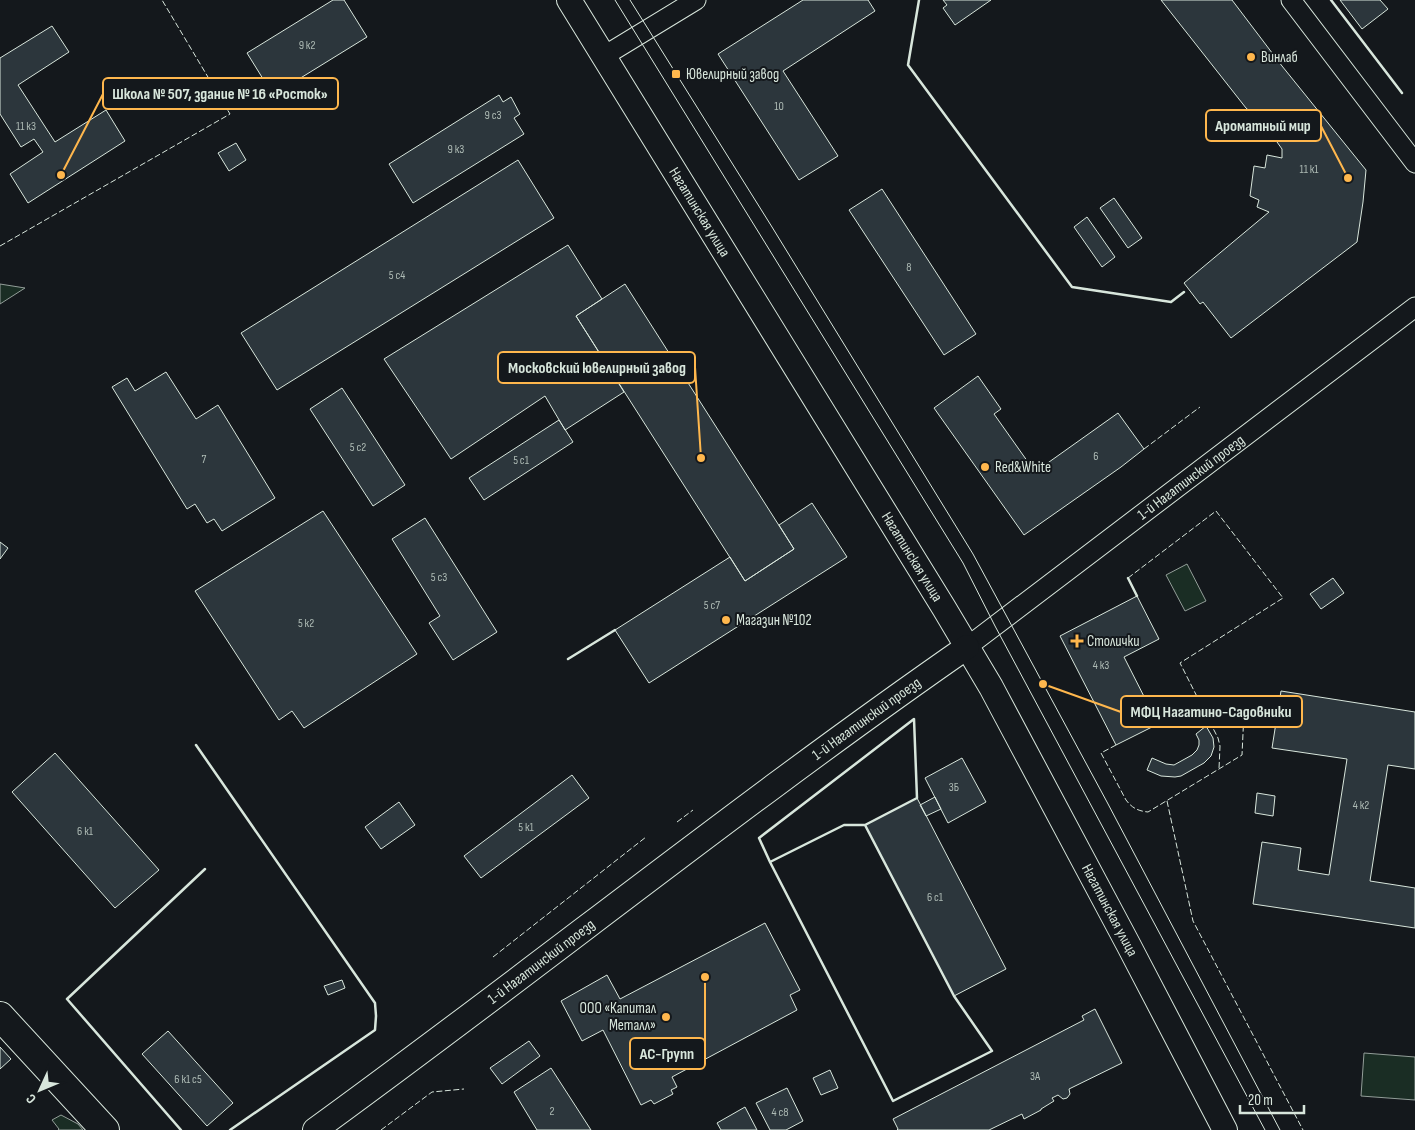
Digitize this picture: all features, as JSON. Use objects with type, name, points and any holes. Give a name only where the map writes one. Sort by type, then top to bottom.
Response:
[{"type":"main road","points":[[0,1016],[105,1130]]},
{"type":"street","name":"Нагатинская улица","points":[[569,0],[991,687],[1225,1130]]},
{"type":"street","points":[[604,56],[696,0]]},
{"type":"street","points":[[1291,0],[1415,163]]},
{"type":"street","name":"1-й Нагатинский проезд","points":[[316,1130],[412,1060],[708,836],[1019,609],[1415,307]]},
{"type":"green space","points":[[0,284],[25,288],[0,304]]},
{"type":"green space","points":[[1187,564],[1206,601],[1185,611],[1166,575]]},
{"type":"green space","points":[[1364,1053],[1415,1057],[1415,1100],[1361,1096]]},
{"type":"green space","points":[[61,1115],[78,1124],[83,1130],[58,1130],[52,1120]]},
{"type":"building","points":[[333,0],[344,0],[367,37],[273,95],[247,53]]},
{"type":"building","points":[[803,0],[868,0],[875,11],[783,71],[838,156],[799,180],[718,54]]},
{"type":"building","points":[[943,0],[991,0],[955,25],[943,8],[947,5]]},
{"type":"building","points":[[1161,0],[1232,0],[1282,66],[1366,170],[1357,242],[1231,338],[1203,302],[1200,304],[1184,283],[1269,212],[1257,207],[1259,200],[1250,196],[1254,166],[1265,168],[1267,155],[1282,158],[1282,149],[1257,114],[1253,114],[1246,108]]},
{"type":"building","points":[[1340,0],[1380,0],[1388,9],[1362,29]]},
{"type":"building","points":[[52,26],[69,52],[18,85],[55,142],[106,110],[125,141],[28,203],[10,174],[43,152],[34,139],[21,147],[0,114],[0,58]]},
{"type":"building","points":[[499,95],[503,102],[511,97],[520,114],[514,118],[524,134],[413,203],[389,164]]},
{"type":"building","points":[[236,143],[246,160],[229,171],[218,153]]},
{"type":"building","points":[[518,160],[554,218],[277,390],[241,333]]},
{"type":"building","points":[[882,189],[976,334],[944,355],[849,210]]},
{"type":"building","points":[[1114,198],[1142,238],[1128,248],[1100,208]]},
{"type":"building","points":[[1087,217],[1115,257],[1102,267],[1074,227]]},
{"type":"building","points":[[568,245],[602,299],[576,316],[624,392],[565,430],[545,396],[451,459],[384,359]]},
{"type":"building","points":[[625,284],[794,549],[745,581],[576,316]]},
{"type":"building","points":[[166,372],[196,419],[218,405],[275,498],[222,531],[214,519],[207,523],[195,504],[187,509],[112,387],[127,378],[135,391]]},
{"type":"building","points":[[978,376],[1001,409],[994,414],[1035,472],[1118,413],[1144,449],[1024,535],[934,408]]},
{"type":"building","points":[[342,388],[405,485],[373,506],[310,409]]},
{"type":"building","points":[[559,420],[573,442],[484,500],[469,478]]},
{"type":"building","points":[[812,503],[847,557],[649,683],[615,630],[730,557],[745,581],[794,549],[779,525]]},
{"type":"building","points":[[323,511],[417,654],[304,728],[292,711],[279,720],[195,591]]},
{"type":"building","points":[[425,518],[497,632],[453,660],[429,623],[440,616],[392,539]]},
{"type":"building","points":[[0,542],[8,548],[0,559]]},
{"type":"building","points":[[1333,578],[1344,593],[1321,609],[1310,594]]},
{"type":"building","points":[[1137,596],[1159,639],[1124,657],[1158,724],[1116,745],[1060,636]]},
{"type":"building","points":[[1281,691],[1415,712],[1415,769],[1388,765],[1370,881],[1415,888],[1415,928],[1253,904],[1262,842],[1301,848],[1298,870],[1329,875],[1347,759],[1272,748]]},
{"type":"building","points":[[1206,726],[1213,738],[1214,747],[1211,756],[1204,763],[1181,776],[1175,777],[1161,776],[1147,770],[1152,758],[1174,765],[1192,755],[1199,745],[1196,734]]},
{"type":"building","points":[[55,753],[159,870],[115,908],[12,792]]},
{"type":"building","points":[[962,758],[986,802],[948,823],[925,778]]},
{"type":"building","points":[[572,775],[589,798],[481,878],[464,856]]},
{"type":"building","points":[[1257,793],[1275,796],[1273,816],[1255,813]]},
{"type":"building","points":[[935,797],[941,809],[926,816],[920,805]]},
{"type":"building","points":[[917,798],[1006,969],[954,996],[865,825]]},
{"type":"building","points":[[399,802],[415,825],[381,849],[365,827]]},
{"type":"building","points":[[765,923],[800,990],[790,995],[797,1010],[672,1077],[677,1087],[671,1090],[673,1094],[654,1104],[651,1100],[641,1105],[603,1030],[582,1041],[561,1001],[607,975],[620,999]]},
{"type":"building","points":[[342,980],[345,988],[328,995],[324,986]]},
{"type":"building","points":[[1095,1009],[1122,1063],[1069,1089],[1070,1094],[1067,1098],[1063,1099],[1058,1095],[1052,1098],[1054,1101],[1024,1119],[1022,1114],[989,1130],[897,1130],[893,1119],[1084,1020],[1082,1016]]},
{"type":"building","points":[[168,1031],[233,1103],[207,1126],[142,1054]]},
{"type":"building","points":[[529,1041],[540,1056],[502,1084],[490,1068]]},
{"type":"building","points":[[0,1047],[11,1059],[0,1069]]},
{"type":"building","points":[[551,1068],[591,1130],[537,1130],[514,1092]]},
{"type":"building","points":[[830,1070],[838,1088],[821,1095],[813,1078]]},
{"type":"building","points":[[787,1088],[803,1121],[786,1130],[770,1130],[756,1103]]},
{"type":"building","points":[[745,1107],[757,1130],[721,1130],[717,1123]]},
{"type":"tram line","points":[[615,0],[963,563],[1265,1130]]},
{"type":"tram line","points":[[630,0],[973,554],[1107,802],[1280,1130]]},
{"type":"fence","points":[[0,246],[230,114],[162,0]]},
{"type":"fence","points":[[1144,449],[1200,407]]},
{"type":"fence","points":[[1128,578],[1216,511],[1283,598],[1180,663],[1218,738],[1220,746],[1219,769]]},
{"type":"fence","points":[[1116,745],[1101,753],[1126,800],[1136,809],[1148,812],[1242,755],[1244,712]]},
{"type":"fence","points":[[1167,801],[1193,921],[1303,1130]]},
{"type":"fence","points":[[677,822],[693,810]]},
{"type":"fence","points":[[493,957],[646,837]]},
{"type":"fence","points":[[381,1130],[432,1092],[464,1089]]},
{"type":"wall","points":[[919,0],[908,65],[1072,287],[1171,302],[1184,292]]},
{"type":"wall","points":[[1331,0],[1402,93]]},
{"type":"wall","points":[[1128,578],[1137,596]]},
{"type":"wall","points":[[568,659],[615,630]]},
{"type":"wall","points":[[914,719],[917,798],[865,825],[954,996],[992,1051],[893,1101],[759,838],[914,719]]},
{"type":"wall","points":[[196,745],[375,1003],[375,1030],[230,1130]]},
{"type":"wall","points":[[770,862],[844,825],[865,825]]},
{"type":"wall","points":[[181,1130],[67,999],[205,869]]},
{"type":"place","name":"Винлаб","points":[[1251,57]]},
{"type":"place","name":"Ювелирный завод","points":[[676,74]]},
{"type":"place","name":"Школа № 507, здание № 16 «Росток»","points":[[61,175]]},
{"type":"place","name":"Ароматный мир","points":[[1348,178]]},
{"type":"place","name":"Московский ювелирный завод","points":[[701,458]]},
{"type":"place","name":"Red&White","points":[[985,467]]},
{"type":"place","name":"Магазин №102","points":[[726,620]]},
{"type":"place","name":"Столички","points":[[1077,641]]},
{"type":"place","name":"МФЦ Нагатино-Садовники","points":[[1043,684]]},
{"type":"place","name":"АС-Групп","points":[[705,977]]},
{"type":"place","name":"ООО «Капитал Металл»","points":[[666,1017]]}]
